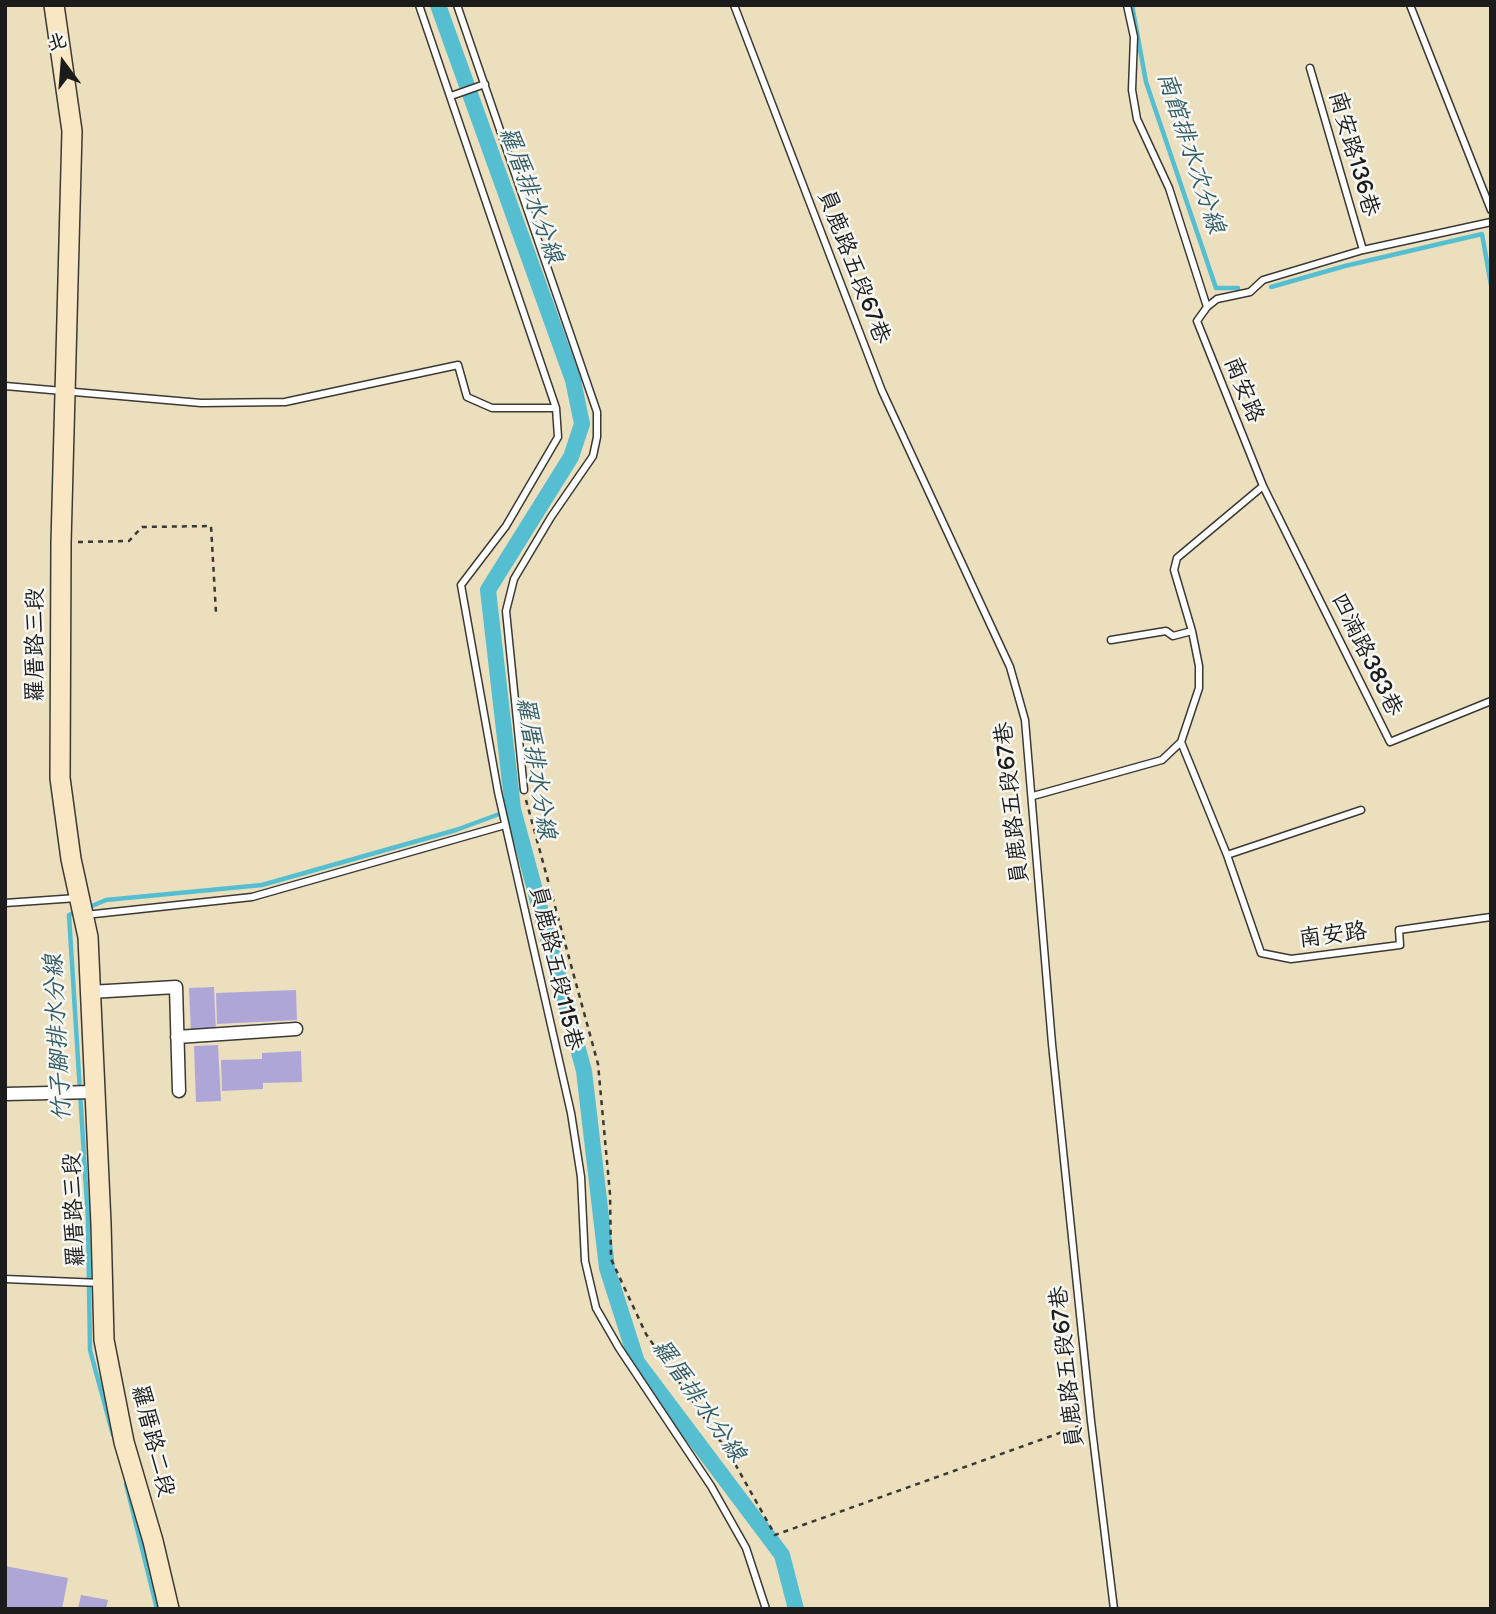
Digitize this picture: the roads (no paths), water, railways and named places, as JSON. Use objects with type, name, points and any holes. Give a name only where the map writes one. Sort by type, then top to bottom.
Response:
[{"type":"street","name":"羅厝路三段","points":[[54,5],[72,131],[61,543],[60,778],[71,859],[88,937],[102,1283]]},
{"type":"street","points":[[90,992],[176,987],[179,1091]]},
{"type":"street","points":[[177,1037],[296,1029]]},
{"type":"street","points":[[5,1094],[95,1092]]},
{"type":"street","name":"羅厝路二段","points":[[102,1283],[104,1340],[124,1442],[153,1541],[169,1609]]},
{"type":"lane","name":"員鹿路五段115巷","points":[[419,5],[556,408],[558,437],[506,526],[461,585],[505,825],[571,1113],[581,1177],[585,1261],[596,1308],[619,1348],[711,1486],[746,1548],[766,1609]]},
{"type":"lane","points":[[457,5],[597,412],[597,437],[593,456],[513,579],[506,611],[524,790]]},
{"type":"lane","name":"員鹿路五段67巷","points":[[734,5],[882,391],[1010,667],[1025,720],[1052,1044],[1091,1421],[1114,1609]]},
{"type":"lane","points":[[1127,5],[1134,37],[1132,90],[1137,119],[1168,188],[1207,307],[1217,299],[1250,292],[1264,280],[1363,250],[1491,222]]},
{"type":"lane","points":[[1410,5],[1491,210]]},
{"type":"lane","name":"南安路136巷","points":[[1310,68],[1363,250]]},
{"type":"lane","points":[[451,96],[485,84]]},
{"type":"lane","name":"南安路","points":[[1207,307],[1196,321],[1263,486]]},
{"type":"lane","points":[[5,386],[201,403],[285,402],[458,365],[467,397],[492,408],[556,408]]},
{"type":"lane","points":[[1032,796],[1163,760],[1181,742],[1199,688],[1199,666],[1174,569],[1177,558],[1263,486]]},
{"type":"lane","name":"四湳路383巷","points":[[1263,486],[1390,742],[1491,701]]},
{"type":"lane","points":[[1111,640],[1166,631],[1172,636],[1192,631]]},
{"type":"lane","name":"南安路","points":[[1181,742],[1227,855],[1261,953],[1291,959],[1400,945],[1399,930],[1491,917]]},
{"type":"lane","points":[[1227,855],[1361,810]]},
{"type":"lane","points":[[5,902],[81,908],[252,897],[505,825]]},
{"type":"lane","points":[[5,1279],[102,1283]]},
{"type":"waterway","name":"羅厝排水分線","points":[[438,5],[573,380],[582,424],[571,457],[488,590],[513,809],[584,1071],[607,1268],[637,1362],[782,1555],[796,1609]]},
{"type":"waterway","name":"南館排水次分線","points":[[1132,5],[1146,82],[1216,288],[1238,288]]},
{"type":"waterway","name":"南館排水次分線","points":[[1271,287],[1345,266],[1482,234],[1491,285]]},
{"type":"waterway","name":"竹子腳排水分線","points":[[87,908],[106,900],[262,885],[456,830],[513,809]]},
{"type":"waterway","name":"竹子腳排水分線","points":[[76,912],[69,915],[88,1220],[90,1350],[113,1435]]},
{"type":"waterway","name":"竹子腳排水分線","points":[[126,1484],[157,1609]]}]
